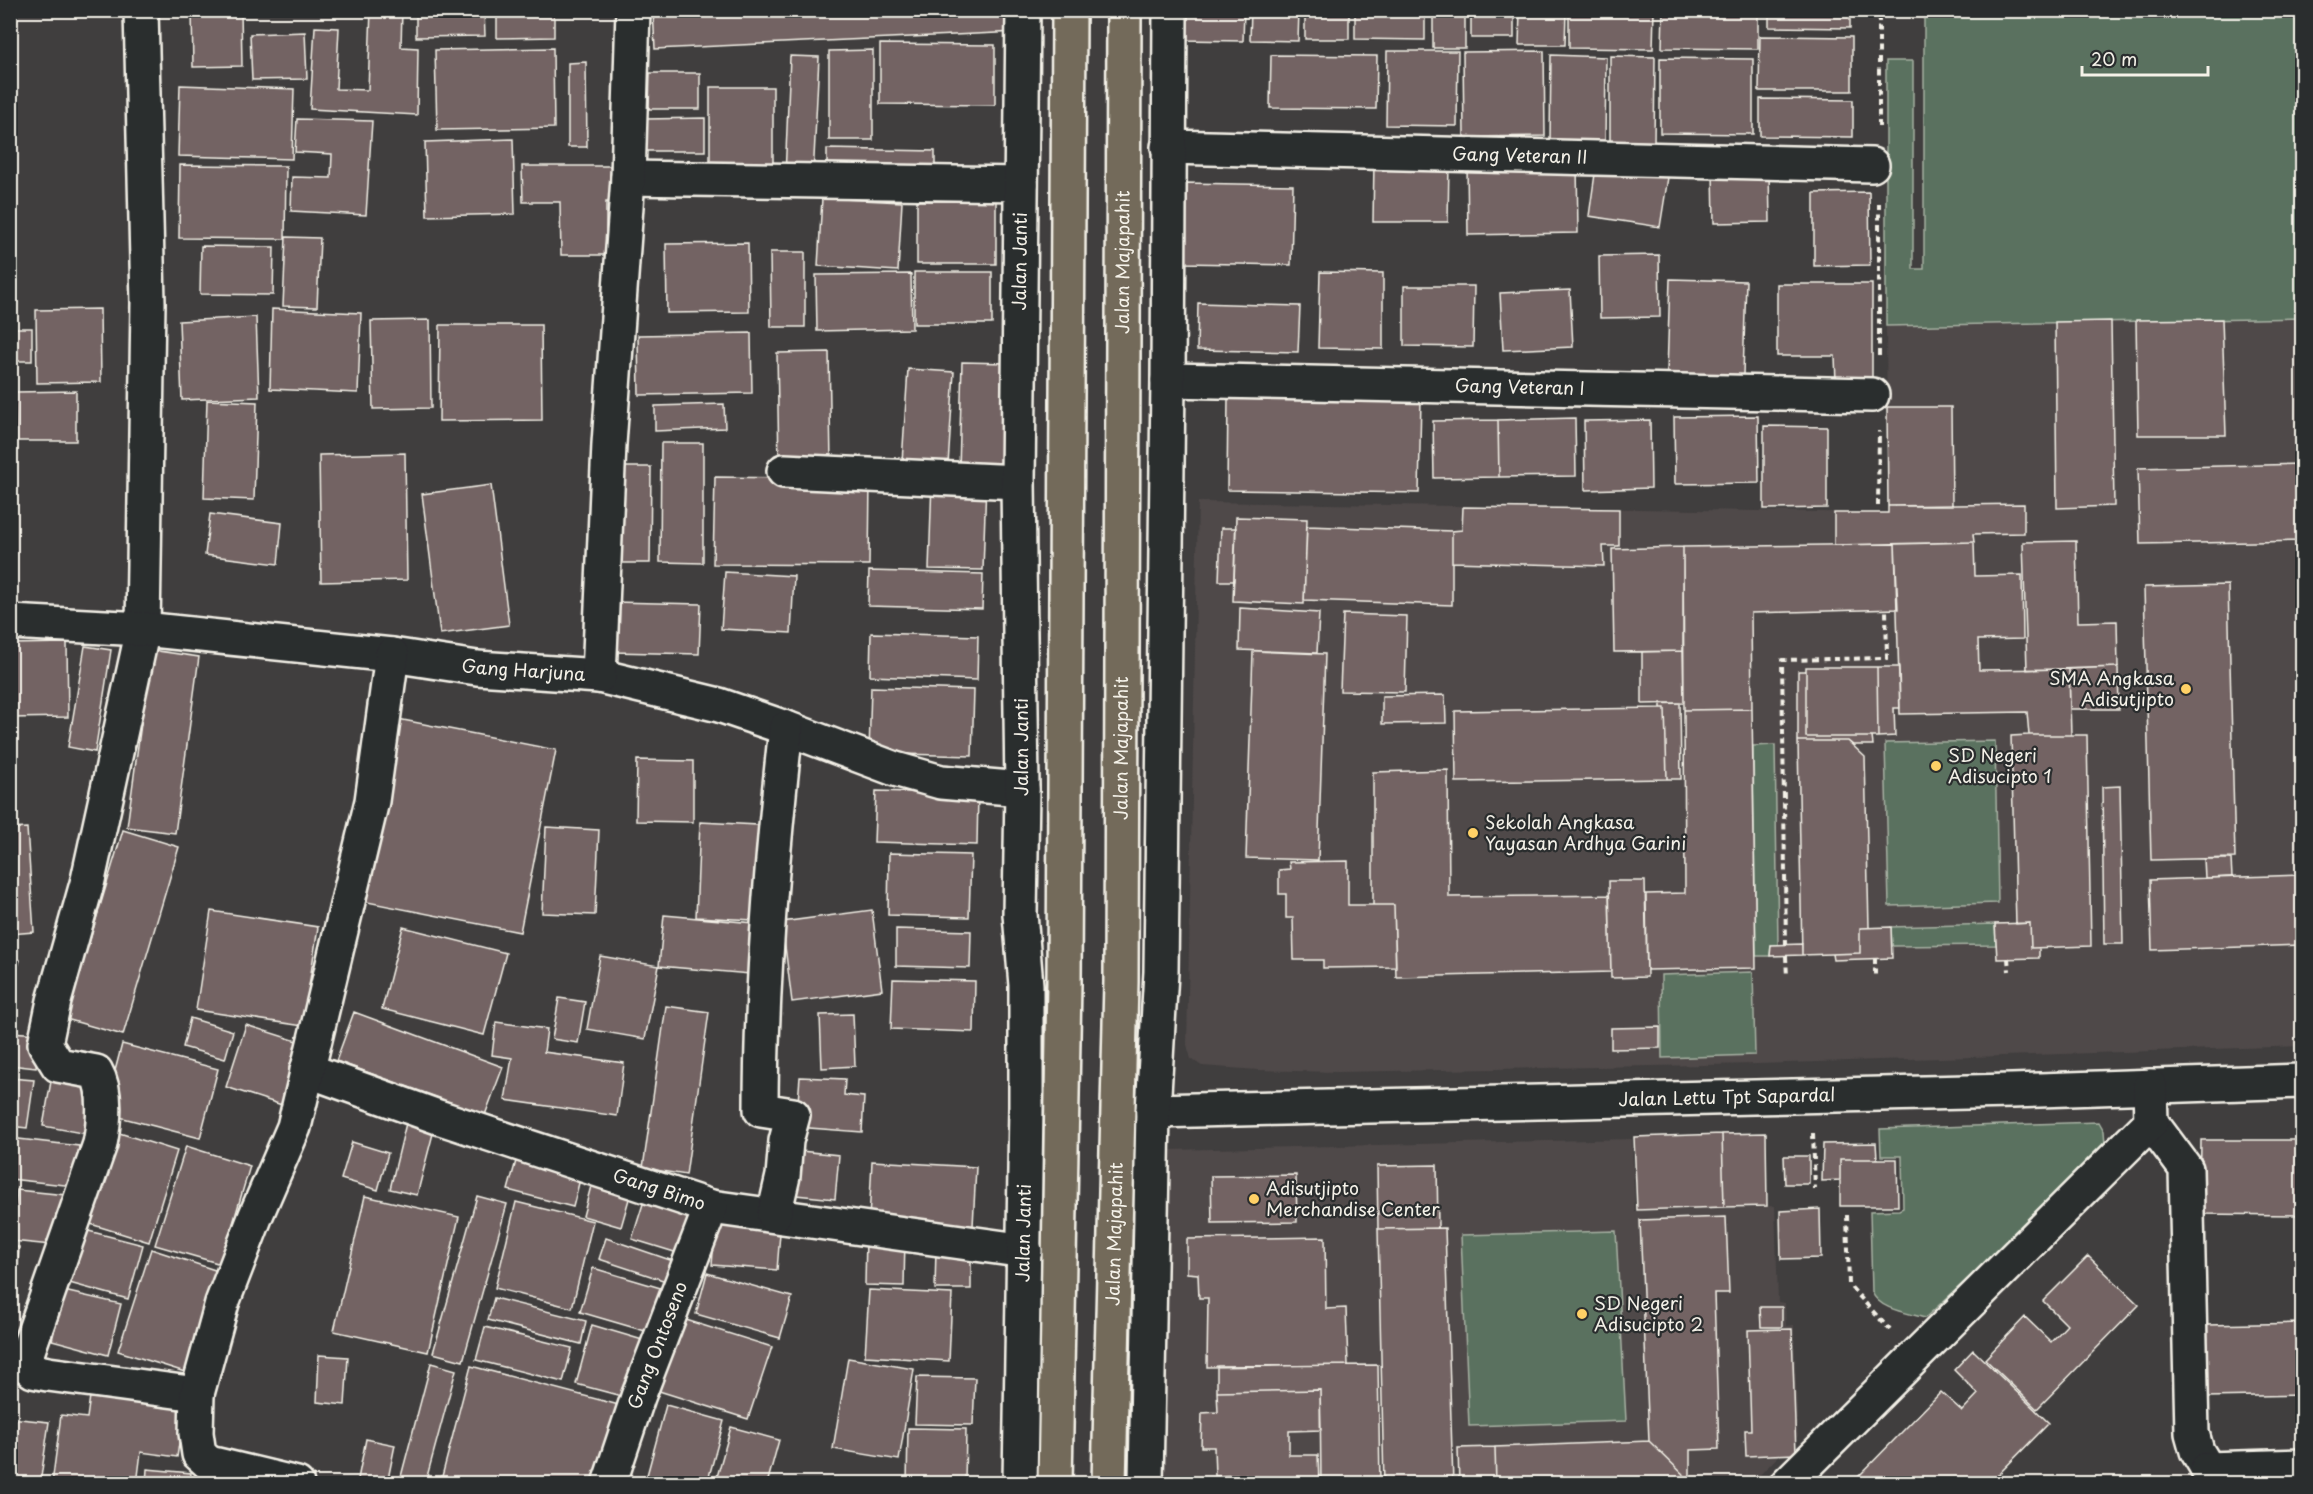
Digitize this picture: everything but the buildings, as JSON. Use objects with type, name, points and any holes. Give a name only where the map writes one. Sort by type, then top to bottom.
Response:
[{"type":"highway","points":[[1055,1484],[1064,982],[1069,10]]},
{"type":"highway","name":"Jalan Majapahit","points":[[1109,1484],[1121,982],[1124,10]]},
{"type":"street","points":[[141,10],[148,303],[143,629],[88,880],[54,1001],[45,1044],[58,1065],[96,1072],[102,1100],[100,1144],[25,1359],[26,1365],[33,1371],[197,1394]]},
{"type":"street","points":[[599,676],[609,444],[628,178],[633,10]]},
{"type":"street","name":"Jalan Janti","points":[[1020,1483],[1025,1251],[1026,996],[1020,914],[1022,789],[1018,482],[1023,10]]},
{"type":"street","points":[[1146,1482],[1153,1111],[1161,972],[1170,10]]},
{"type":"street","name":"Gang Veteran II","points":[[1168,147],[1872,165]]},
{"type":"street","points":[[628,178],[1021,184]]},
{"type":"street","name":"Gang Veteran I","points":[[1168,380],[1872,395]]},
{"type":"street","points":[[784,471],[1018,482]]},
{"type":"street","name":"Gang Harjuna","points":[[10,622],[143,629],[392,655],[477,668],[599,676],[719,705],[895,769],[940,782],[1022,789]]},
{"type":"street","points":[[297,1484],[209,1463],[200,1454],[196,1433],[197,1394],[222,1302],[294,1127],[372,801],[392,655]]},
{"type":"street","points":[[774,1215],[783,1176],[786,1141],[793,1115],[761,1110],[761,1056],[775,824],[786,728]]},
{"type":"street","name":"Gang Bimo","points":[[307,1070],[438,1117],[711,1207],[1025,1251]]},
{"type":"street","name":"Jalan Lettu Tpt Sapardal","points":[[1153,1111],[2302,1081]]},
{"type":"street","points":[[2150,1086],[2151,1122],[2186,1170],[2192,1433],[2197,1451],[2212,1476],[2302,1467]]},
{"type":"street","points":[[1787,1484],[2151,1122]]},
{"type":"street","name":"Gang Ontoseno","points":[[609,1484],[638,1397],[711,1207]]},
{"type":"street","points":[[1112,1343],[1146,1482]]},
{"type":"street","points":[[1020,1483],[1058,1346]]},
{"type":"path","points":[[1879,10],[1879,129]]},
{"type":"path","points":[[1879,200],[1879,360]]},
{"type":"path","points":[[1878,506],[1879,428]]},
{"type":"path","points":[[1786,945],[1782,660],[1887,658],[1886,610]]},
{"type":"path","points":[[1786,956],[1787,977]]},
{"type":"path","points":[[1875,958],[1875,975]]},
{"type":"path","points":[[2008,958],[2009,971]]},
{"type":"path","points":[[1813,1126],[1815,1189]]},
{"type":"path","points":[[1848,1215],[1849,1285],[1915,1357]]},
{"type":"shaded area","points":[[2302,318],[2302,1046],[1758,1064],[1338,1072],[1202,1066],[1191,1059],[1187,1045],[1198,502],[1888,513],[1886,326]]},
{"type":"shaded area","name":"SD Negeri Adisucipto 2","points":[[1632,1139],[1635,1211],[1775,1206],[1778,1302],[1785,1303],[1786,1326],[1794,1325],[1798,1436],[1752,1483],[1162,1484],[1169,1150]]},
{"type":"green space","points":[[1924,11],[2302,11],[2302,318],[1886,326],[1886,61],[1913,61],[1913,269],[1924,269]]},
{"type":"green space","points":[[1995,741],[1998,903],[1889,906],[1885,743]]},
{"type":"green space","points":[[1775,745],[1778,945],[1771,945],[1770,956],[1756,956],[1753,746]]},
{"type":"green space","points":[[1995,924],[1996,945],[1892,946],[1891,927]]},
{"type":"green space","points":[[1753,972],[1755,1055],[1662,1058],[1661,975]]},
{"type":"green space","points":[[2099,1122],[2104,1131],[2105,1145],[2075,1181],[1925,1318],[1895,1310],[1876,1298],[1872,1292],[1870,1211],[1903,1208],[1902,1156],[1881,1156],[1880,1129]]},
{"type":"green space","points":[[1616,1231],[1626,1421],[1469,1426],[1461,1235]]},
{"type":"place","name":"SMA Angkasa Adisutjipto","points":[[2186,689]]},
{"type":"place","name":"SD Negeri Adisucipto 1","points":[[1936,766]]},
{"type":"place","name":"Sekolah Angkasa Yayasan Ardhya Garini","points":[[1473,833]]},
{"type":"place","name":"Adisutjipto Merchandise Center","points":[[1254,1199]]},
{"type":"place","name":"SD Negeri Adisucipto 2","points":[[1582,1314]]}]
